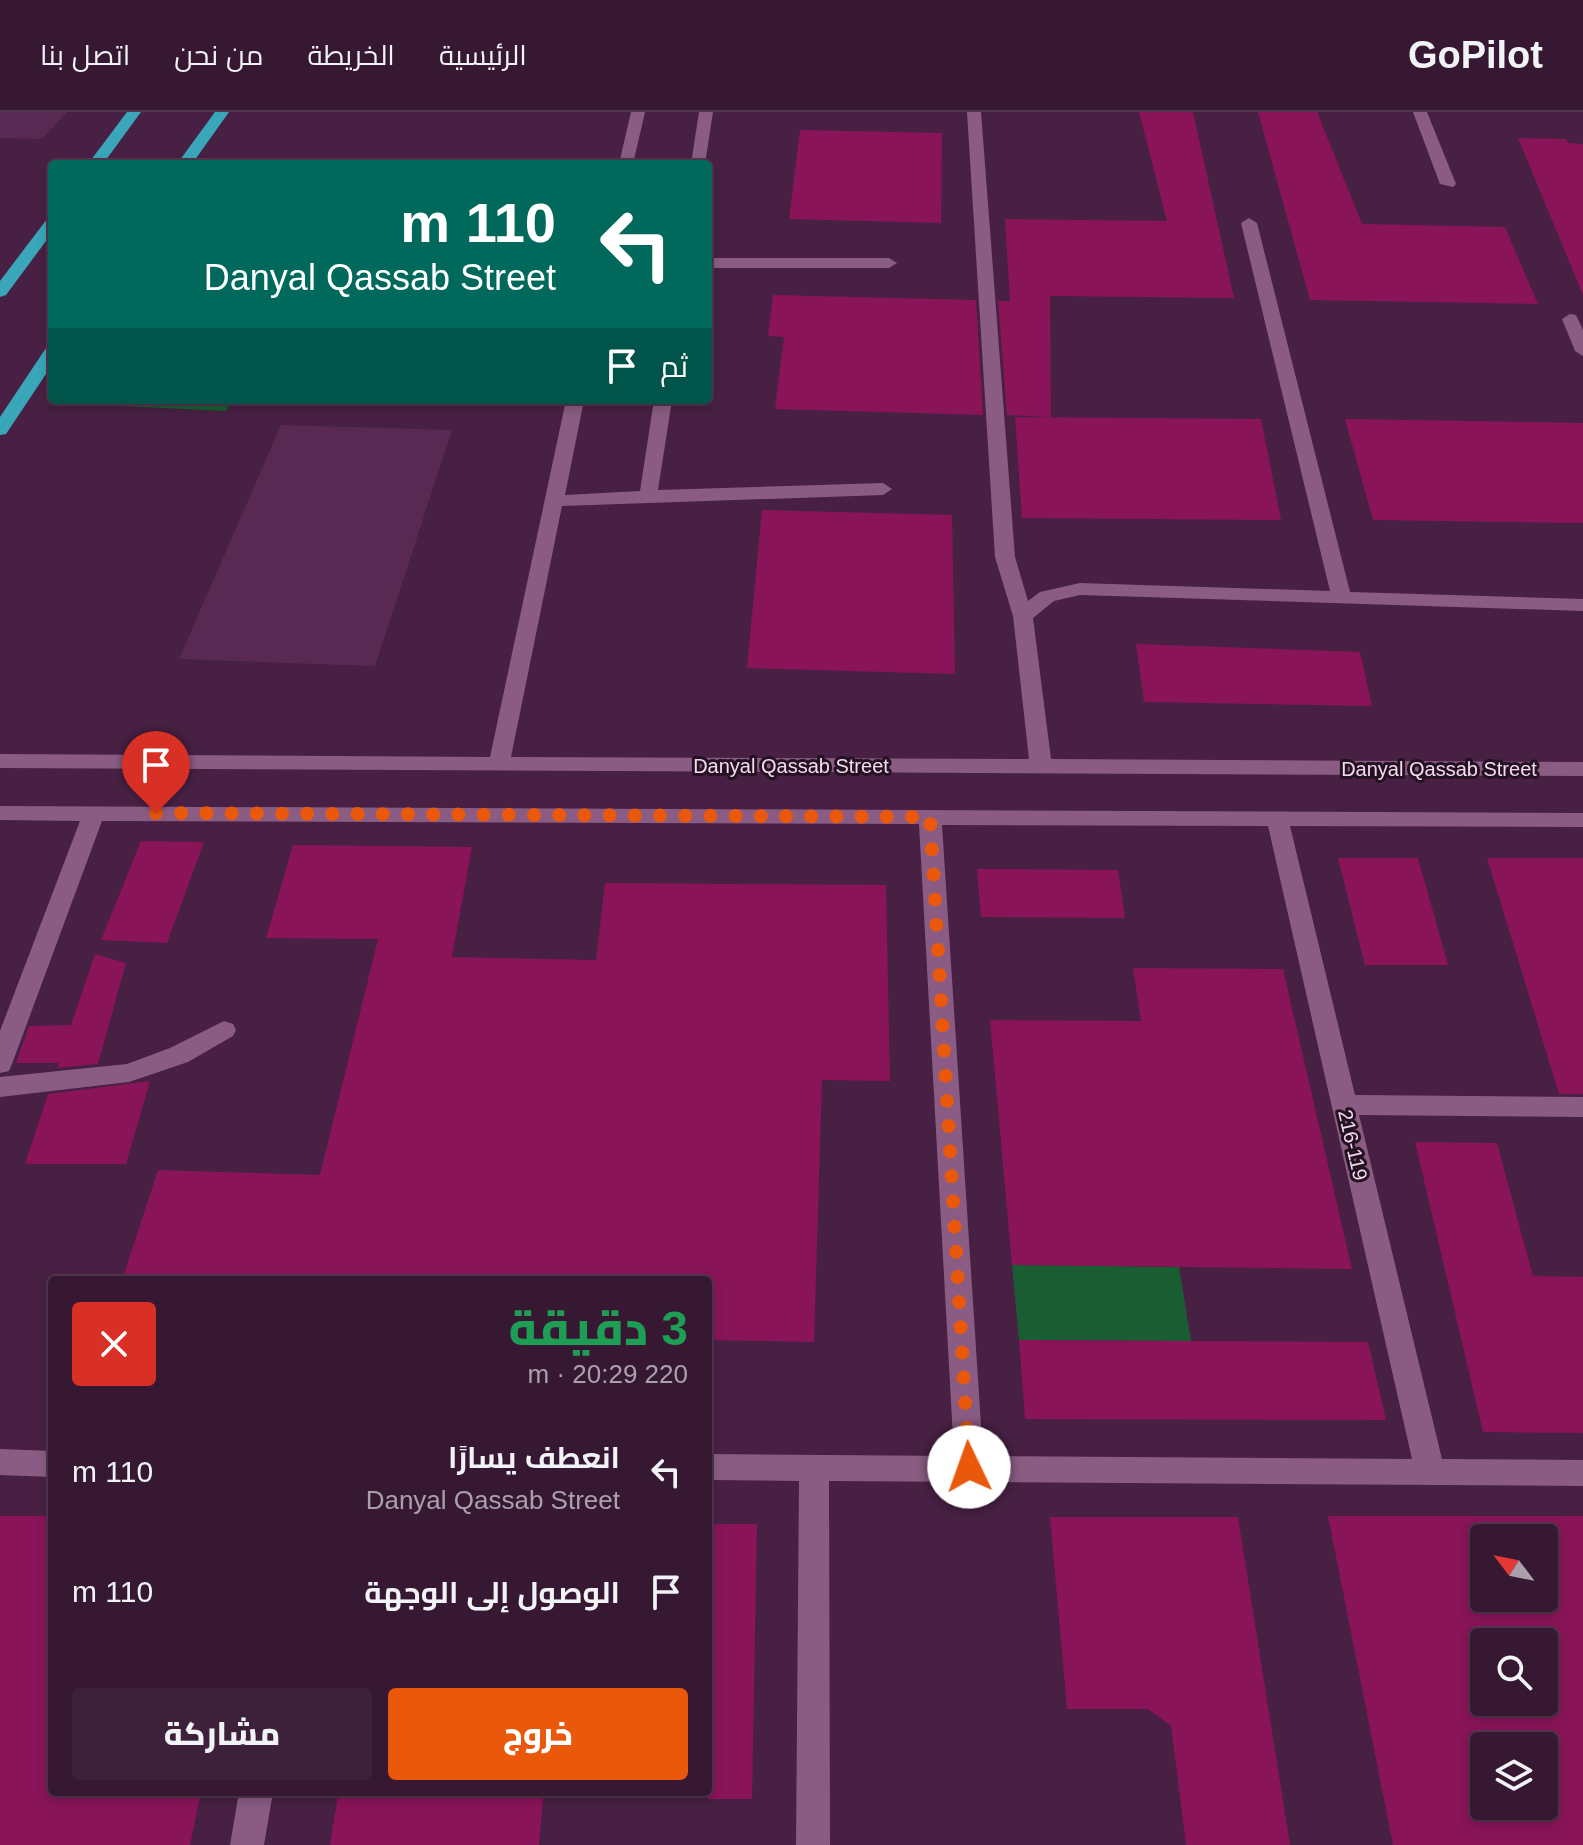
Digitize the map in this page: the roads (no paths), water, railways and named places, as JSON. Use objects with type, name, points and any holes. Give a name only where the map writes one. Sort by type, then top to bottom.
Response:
[{"type":"highway","points":[[98,160],[134,112]]},
{"type":"highway","points":[[187,160],[222,112]]},
{"type":"highway","points":[[0,292],[48,227]]},
{"type":"highway","points":[[0,430],[48,358]]},
{"type":"street","points":[[627,160],[638,112]]},
{"type":"street","points":[[699,160],[706,112]]},
{"type":"street","points":[[974,112],[1005,557],[1023,616],[1041,767]]},
{"type":"street","points":[[1420,112],[1448,184]]},
{"type":"street","points":[[1249,223],[1341,595]]},
{"type":"street","points":[[712,263],[889,263]]},
{"type":"street","points":[[1570,319],[1583,351]]},
{"type":"street","points":[[499,765],[574,404]]},
{"type":"street","points":[[648,496],[662,404]]},
{"type":"street","points":[[554,501],[883,489]]},
{"type":"street","points":[[1023,616],[1047,596],[1080,589],[1583,605]]},
{"type":"street","name":"Danyal Qassab Street","points":[[0,761],[1583,769]]},
{"type":"street","points":[[0,813],[1583,820]]},
{"type":"street","points":[[0,1064],[94,813]]},
{"type":"street","points":[[930,817],[969,1467]]},
{"type":"street","name":"216-119","points":[[1277,819],[1430,1471]]},
{"type":"street","points":[[0,1087],[129,1073],[179,1055],[224,1030]]},
{"type":"street","points":[[1344,1105],[1583,1107]]},
{"type":"street","points":[[0,1462],[48,1464]]},
{"type":"street","points":[[813,1845],[814,1466]]},
{"type":"street","points":[[712,1467],[1583,1473]]},
{"type":"street","points":[[247,1845],[255,1796]]}]
